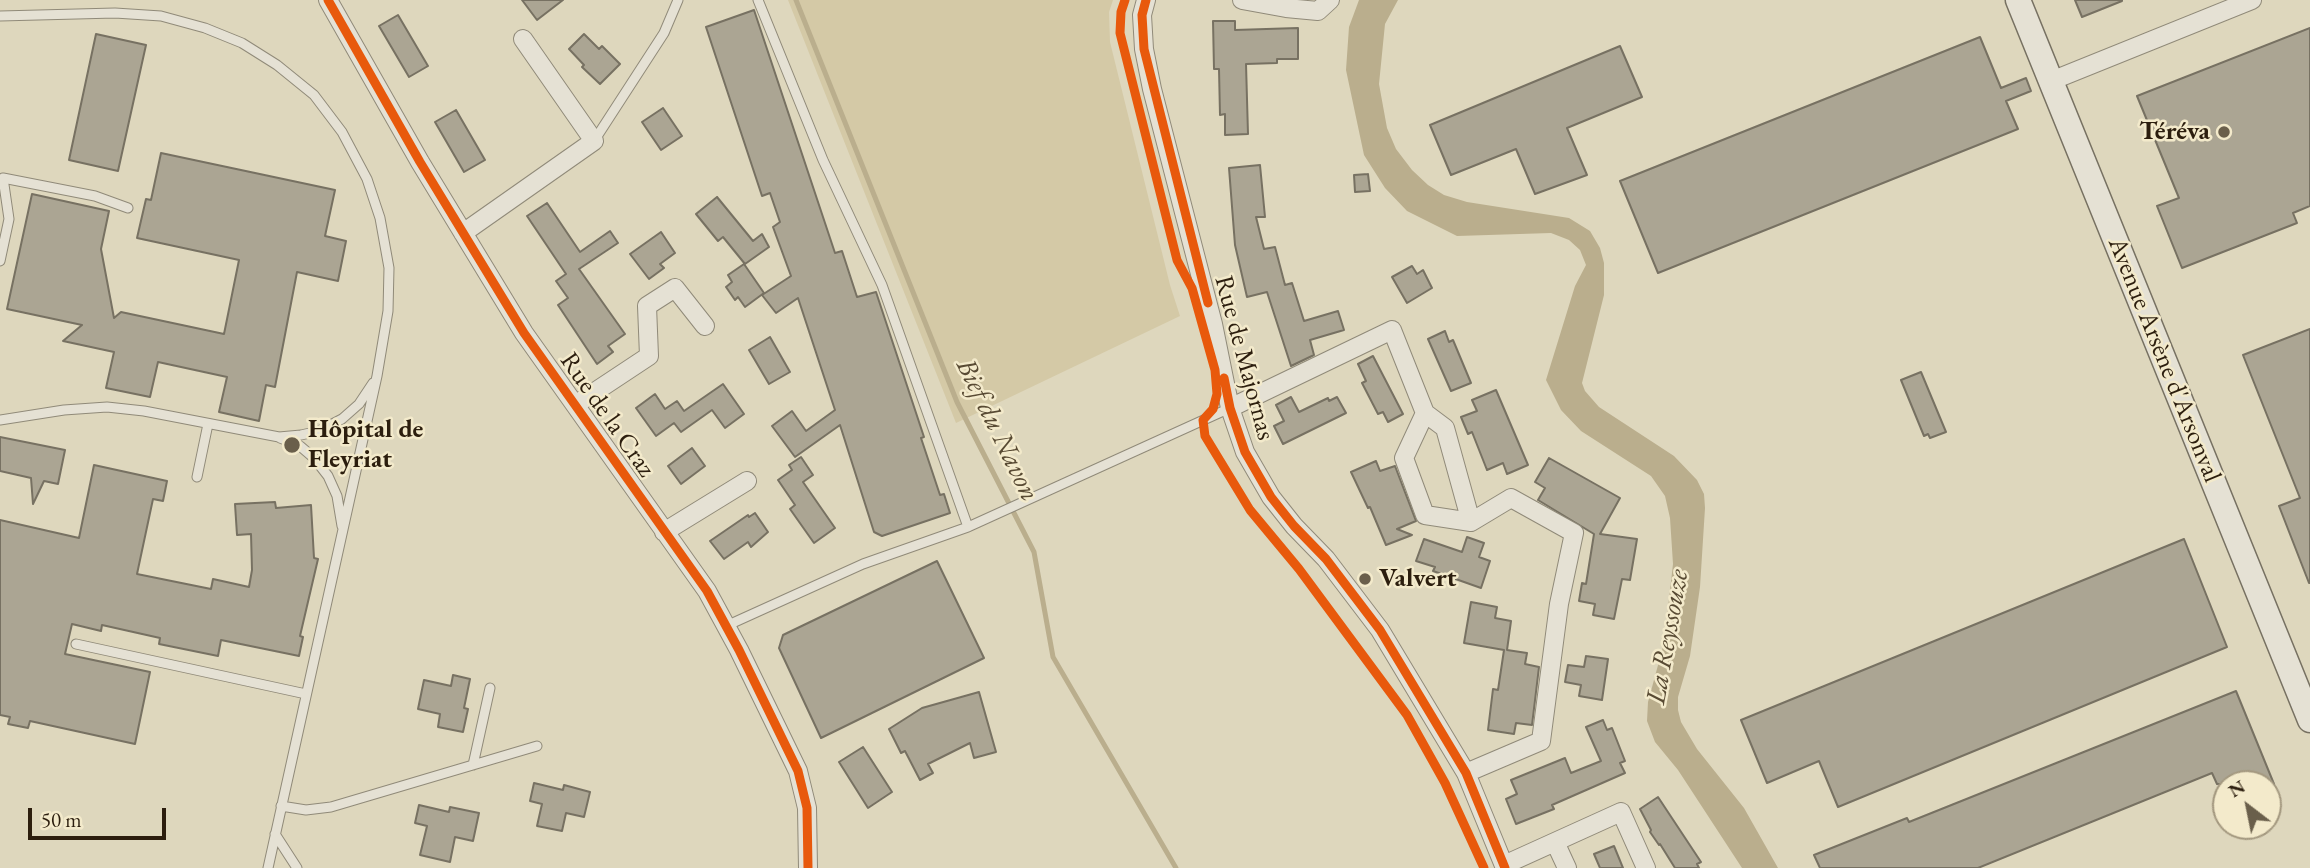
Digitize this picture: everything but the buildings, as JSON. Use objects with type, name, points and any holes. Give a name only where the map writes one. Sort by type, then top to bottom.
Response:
[{"type":"street","name":"Rue de la Craz","points":[[328,0],[524,333],[707,591],[781,733],[797,771],[807,808],[808,868]]},
{"type":"street","name":"Rue de Majornas","points":[[1146,0],[1142,15],[1144,49],[1213,324],[1230,408],[1245,452],[1271,497],[1326,559],[1380,630],[1466,773],[1505,867]]},
{"type":"street","points":[[1242,0],[1318,11],[1331,0]]},
{"type":"street","name":"Avenue Arsène d'Arsonval","points":[[2018,0],[2310,720]]},
{"type":"street","points":[[2051,81],[2252,0]]},
{"type":"street","points":[[463,233],[594,141],[523,39]]},
{"type":"street","points":[[575,405],[649,356],[647,306],[675,288],[705,326]]},
{"type":"street","points":[[1230,408],[1392,330],[1426,412],[1444,428],[1471,522]]},
{"type":"street","points":[[1426,412],[1404,458],[1425,515],[1471,522],[1511,498],[1574,533],[1559,604],[1542,741],[1466,773]]},
{"type":"street","points":[[664,531],[747,481]]},
{"type":"street","points":[[1505,867],[1621,812],[1646,868]]},
{"type":"street","points":[[1555,842],[1567,868]]},
{"type":"lane","points":[[594,141],[664,33],[678,0]]},
{"type":"lane","points":[[758,0],[823,160],[882,285],[968,527]]},
{"type":"lane","points":[[0,16],[115,13],[161,16],[205,28],[242,43],[278,65],[314,95],[342,132],[367,180],[380,218],[389,268],[388,311],[377,376],[268,868]]},
{"type":"lane","points":[[0,261],[9,219],[1,179],[95,196],[128,208]]},
{"type":"lane","points":[[279,437],[319,431],[342,419],[359,404],[377,376]]},
{"type":"lane","points":[[0,420],[64,410],[107,407],[279,437],[300,446],[328,476],[337,496],[342,532]]},
{"type":"lane","points":[[726,626],[863,564],[968,527],[1230,408]]},
{"type":"lane","points":[[197,477],[208,424]]},
{"type":"lane","points":[[76,644],[306,694]]},
{"type":"lane","points":[[473,765],[490,688]]},
{"type":"lane","points":[[281,806],[306,810],[331,807],[537,746]]},
{"type":"lane","points":[[275,834],[297,868]]},
{"type":"shaded area","points":[[788,0],[1113,0],[1109,12],[1110,42],[1180,316],[956,423]]},
{"type":"water","name":"La Reyssouze","points":[[1359,0],[1398,0],[1385,24],[1379,84],[1387,128],[1396,149],[1412,170],[1444,195],[1467,202],[1569,218],[1590,231],[1600,248],[1604,263],[1604,295],[1582,383],[1585,391],[1599,407],[1674,456],[1697,480],[1704,494],[1700,587],[1690,656],[1678,697],[1678,710],[1681,722],[1697,749],[1744,808],[1778,868],[1742,868],[1678,770],[1655,742],[1647,721],[1648,702],[1664,643],[1673,564],[1670,518],[1665,496],[1651,476],[1581,431],[1561,410],[1546,380],[1575,286],[1586,265],[1580,250],[1569,240],[1551,233],[1457,236],[1407,211],[1385,188],[1364,155],[1346,70],[1349,27]]},
{"type":"waterway","name":"Bief du Navon","points":[[796,0],[957,402],[1034,552],[1053,657],[1176,868]]},
{"type":"cycle path","points":[[328,0],[420,162],[524,333],[707,591],[798,771],[807,808],[808,868]]},
{"type":"cycle path","points":[[1125,0],[1121,12],[1120,33],[1177,260],[1192,288],[1215,370],[1217,394],[1213,409],[1203,420],[1205,436],[1250,510],[1299,569],[1407,715],[1445,783],[1484,868]]},
{"type":"cycle path","points":[[1146,0],[1142,15],[1144,49],[1208,303]]},
{"type":"cycle path","points":[[1224,378],[1230,408],[1245,452],[1271,497],[1326,559],[1380,630],[1466,773],[1505,868]]},
{"type":"place","name":"Téréva","points":[[2224,132]]},
{"type":"place","name":"Hôpital de Fleyriat","points":[[292,445]]},
{"type":"place","name":"Valvert","points":[[1365,579]]}]
